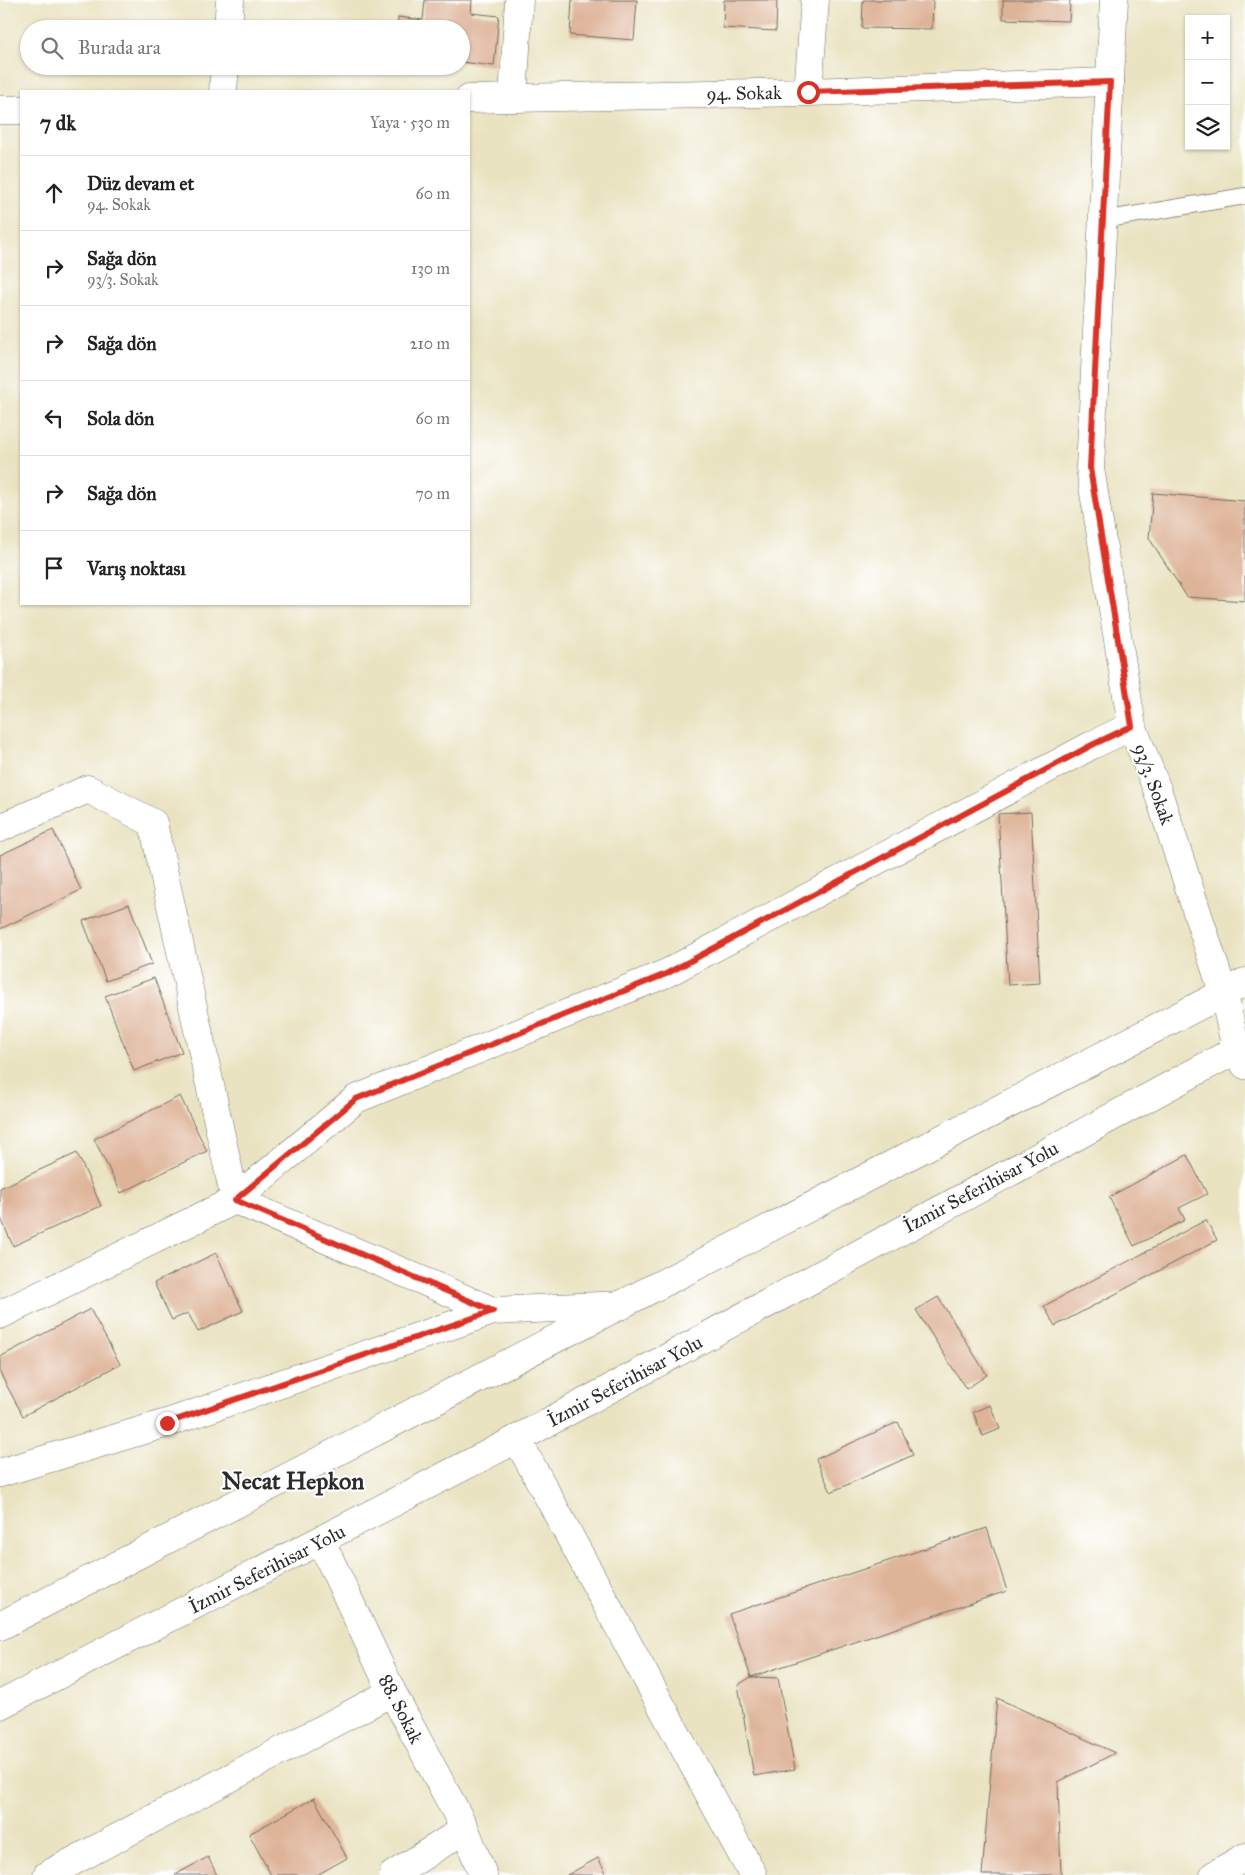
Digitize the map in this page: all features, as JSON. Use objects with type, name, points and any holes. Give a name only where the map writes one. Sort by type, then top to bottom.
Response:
[{"type":"street","points":[[229,20],[230,0]]},
{"type":"street","points":[[514,98],[519,0]]},
{"type":"street","points":[[808,92],[815,0]]},
{"type":"street","name":"93/3. Sokak","points":[[1114,0],[1090,468],[1132,726],[1235,988],[1242,1053]]},
{"type":"street","points":[[223,90],[224,75]]},
{"type":"street","name":"94. Sokak","points":[[470,99],[808,92],[1110,82]]},
{"type":"street","points":[[0,110],[20,110]]},
{"type":"street","points":[[0,1316],[235,1200],[356,1099],[666,974],[1092,745],[1132,726]]},
{"type":"street","points":[[0,828],[88,789],[153,824],[235,1200]]},
{"type":"street","points":[[0,1626],[1235,988]]},
{"type":"street","name":"İzmir Seferihisar Yolu","points":[[0,1705],[517,1440],[1242,1053]]},
{"type":"street","points":[[235,1200],[493,1311]]},
{"type":"street","points":[[0,1473],[167,1423],[493,1311],[622,1305]]},
{"type":"street","points":[[517,1440],[753,1875]]},
{"type":"street","name":"88. Sokak","points":[[321,1541],[392,1692],[465,1829],[483,1875]]},
{"type":"street","points":[[47,1875],[392,1692]]},
{"type":"street","points":[[393,1875],[465,1829]]},
{"type":"street","points":[[1214,1875],[1245,1858]]},
{"type":"lane","points":[[1103,220],[1245,196]]},
{"type":"building","points":[[425,0],[472,0],[471,13],[499,16],[494,66],[470,63],[470,20],[423,20]]},
{"type":"building","points":[[572,0],[637,0],[634,40],[570,35]]},
{"type":"building","points":[[724,0],[777,0],[776,31],[723,28]]},
{"type":"building","points":[[863,0],[933,0],[932,29],[862,28]]},
{"type":"building","points":[[1003,0],[1070,0],[1069,21],[1003,19]]},
{"type":"building","points":[[398,17],[423,20],[398,20]]},
{"type":"building","points":[[1153,493],[1245,501],[1245,601],[1187,597],[1149,538]]},
{"type":"building","points":[[1031,812],[1040,983],[1008,985],[998,814]]},
{"type":"building","points":[[53,830],[81,890],[0,929],[0,855]]},
{"type":"building","points":[[129,904],[152,964],[106,981],[83,921]]},
{"type":"building","points":[[154,978],[182,1052],[134,1071],[105,996]]},
{"type":"building","points":[[180,1096],[207,1151],[121,1193],[94,1139]]},
{"type":"building","points":[[77,1153],[101,1206],[13,1246],[0,1216],[0,1188]]},
{"type":"building","points":[[1187,1155],[1207,1194],[1179,1208],[1185,1220],[1134,1246],[1109,1197]]},
{"type":"building","points":[[1206,1220],[1217,1240],[1055,1326],[1044,1306]]},
{"type":"building","points":[[216,1253],[243,1311],[198,1332],[188,1313],[172,1320],[154,1283]]},
{"type":"building","points":[[938,1297],[987,1375],[966,1389],[916,1310]]},
{"type":"building","points":[[90,1309],[120,1364],[23,1416],[0,1373],[0,1357]]},
{"type":"building","points":[[990,1405],[1000,1429],[983,1436],[973,1412]]},
{"type":"building","points":[[898,1422],[913,1455],[831,1492],[816,1459]]},
{"type":"building","points":[[987,1528],[1007,1591],[751,1677],[729,1614]]},
{"type":"building","points":[[751,1677],[778,1678],[795,1769],[754,1776],[738,1685]]},
{"type":"building","points":[[997,1698],[1115,1753],[1058,1782],[1061,1875],[982,1875]]},
{"type":"building","points":[[314,1798],[347,1858],[317,1875],[271,1875],[249,1834]]},
{"type":"building","points":[[208,1857],[217,1875],[175,1875]]},
{"type":"building","points":[[598,1858],[607,1875],[567,1875]]},
{"type":"district","name":"Necat Hepkon","points":[[293,1481]]},
{"type":"route","points":[[167,1423],[493,1311],[235,1200],[356,1099],[666,974],[1092,745],[1132,726],[1090,468],[1110,82],[808,92]]}]
